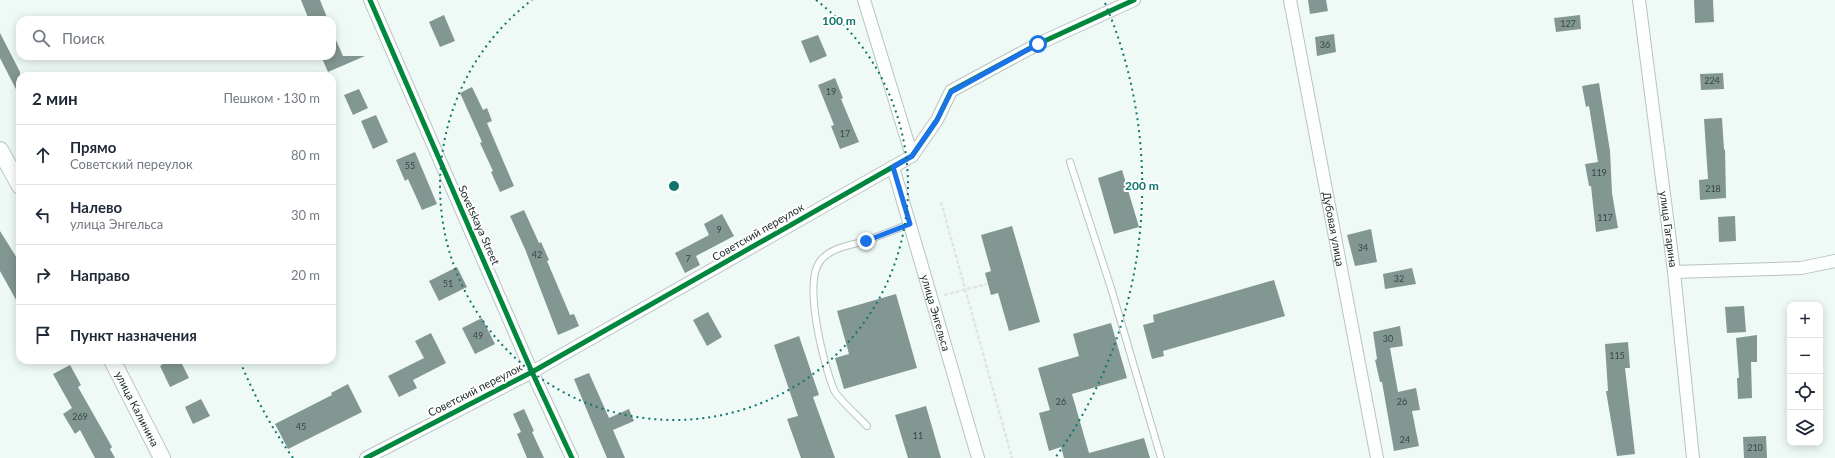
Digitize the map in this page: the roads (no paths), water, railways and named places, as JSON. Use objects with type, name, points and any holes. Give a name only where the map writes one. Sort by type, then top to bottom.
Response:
[{"type":"street","name":"Sovetskaya Street","points":[[370,0],[532,372],[572,458]]},
{"type":"street","points":[[864,0],[912,156]]},
{"type":"street","name":"Советский переулок","points":[[366,458],[532,372],[912,156],[937,120],[951,92],[1038,44],[1134,0]]},
{"type":"street","name":"Дубовая улица","points":[[1290,0],[1377,458]]},
{"type":"street","name":"улица Гагарина","points":[[1638,0],[1674,272],[1693,458]]},
{"type":"street","points":[[0,150],[16,179]]},
{"type":"street","name":"улица Энгельса","points":[[893,167],[978,458]]},
{"type":"street","points":[[1674,272],[1801,268],[1835,261]]},
{"type":"street","name":"улица Калинина","points":[[114,364],[162,458]]},
{"type":"lane","points":[[1070,162],[1111,288],[1161,458]]},
{"type":"lane","points":[[867,426],[835,391],[816,328],[814,301],[815,276],[819,261],[829,252],[866,241],[910,224]]}]
